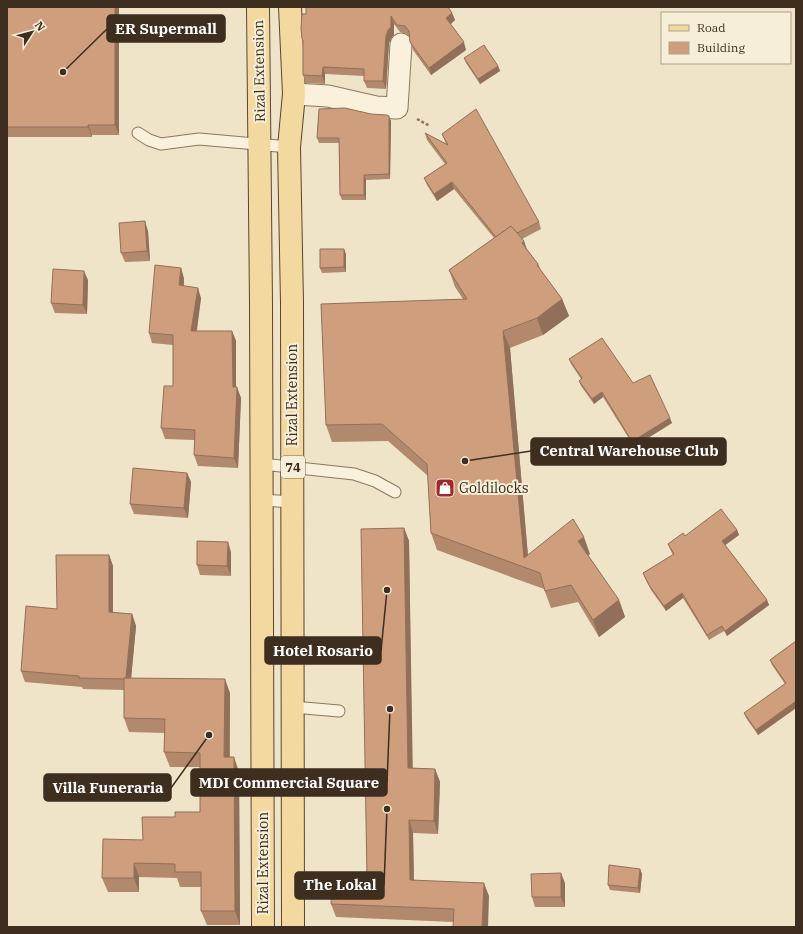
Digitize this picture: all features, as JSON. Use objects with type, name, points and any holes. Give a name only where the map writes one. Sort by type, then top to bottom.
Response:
[{"type":"main road","name":"Rizal Extension","points":[[258,7],[262,464],[263,927]]},
{"type":"main road","name":"Rizal Extension","points":[[290,7],[294,94],[289,147],[292,303],[293,927]]},
{"type":"street","points":[[294,94],[328,96],[376,107],[397,108],[401,44]]},
{"type":"lane","points":[[138,132],[149,140],[161,144],[199,139],[289,147]]},
{"type":"lane","points":[[262,464],[354,474],[375,480],[395,492]]},
{"type":"lane","points":[[262,500],[292,502]]},
{"type":"lane","points":[[293,707],[339,711]]},
{"type":"building","points":[[7,7],[115,7],[115,125],[88,125],[88,127],[7,127]]},
{"type":"building","points":[[306,7],[448,7],[452,13],[446,18],[464,42],[429,68],[410,42],[409,31],[405,26],[397,25],[391,16],[391,27],[386,36],[383,81],[364,81],[364,69],[323,67],[322,76],[303,75],[303,40],[301,28],[302,14],[306,14]]},
{"type":"building","points":[[484,45],[498,66],[478,79],[464,58]]},
{"type":"building","points":[[345,108],[371,114],[389,116],[389,174],[364,175],[364,195],[340,195],[339,138],[317,138],[319,109]]},
{"type":"building","points":[[476,109],[539,222],[517,233],[511,226],[496,237],[452,182],[434,194],[424,178],[447,163],[425,133],[448,145],[442,134]]},
{"type":"building","points":[[145,221],[147,251],[121,253],[119,223]]},
{"type":"building","points":[[511,226],[524,241],[522,243],[562,299],[537,318],[503,331],[524,558],[573,519],[584,537],[578,541],[619,600],[593,620],[571,585],[545,591],[540,573],[431,533],[427,464],[382,424],[326,425],[321,304],[467,299],[449,270]]},
{"type":"building","points":[[320,249],[344,249],[344,267],[320,268]]},
{"type":"building","points":[[155,265],[181,268],[179,285],[198,288],[191,331],[232,331],[233,387],[237,387],[234,458],[194,455],[195,430],[161,428],[164,386],[173,386],[173,335],[149,333]]},
{"type":"building","points":[[53,269],[84,271],[83,305],[51,303]]},
{"type":"building","points":[[602,338],[633,383],[650,375],[670,418],[633,441],[602,392],[592,399],[579,381],[582,378],[569,359]]},
{"type":"building","points":[[133,468],[187,473],[184,508],[130,504]]},
{"type":"building","points":[[721,509],[737,530],[722,541],[767,600],[725,631],[722,626],[707,635],[682,593],[664,606],[649,585],[643,573],[674,554],[668,544],[683,533],[685,536]]},
{"type":"building","points":[[404,528],[408,768],[435,769],[434,821],[409,820],[410,880],[484,883],[482,927],[453,927],[454,909],[331,904],[332,877],[367,878],[361,529]]},
{"type":"building","points":[[197,541],[228,542],[227,566],[197,565]]},
{"type":"building","points":[[56,555],[109,555],[109,612],[132,614],[126,678],[79,678],[79,676],[21,671],[26,606],[57,609]]},
{"type":"building","points":[[796,641],[796,701],[756,730],[744,713],[786,683],[770,660]]},
{"type":"building","points":[[124,678],[225,679],[224,757],[234,757],[235,911],[201,911],[201,872],[175,872],[175,864],[134,863],[134,878],[102,878],[103,839],[143,840],[142,817],[175,817],[175,812],[200,812],[200,753],[164,752],[165,719],[124,718]]},
{"type":"building","points":[[609,865],[640,869],[638,888],[608,885]]},
{"type":"building","points":[[561,873],[561,897],[532,897],[531,874]]},
{"type":"place","name":"ER Supermall","points":[[63,72]]},
{"type":"place","name":"Central Warehouse Club","points":[[465,461]]},
{"type":"place","name":"Goldilocks","points":[[445,488]]},
{"type":"place","name":"Hotel Rosario","points":[[387,590]]},
{"type":"place","name":"MDI Commercial Square","points":[[390,709]]},
{"type":"place","name":"Villa Funeraria","points":[[209,735]]},
{"type":"place","name":"The Lokal","points":[[387,809]]}]
